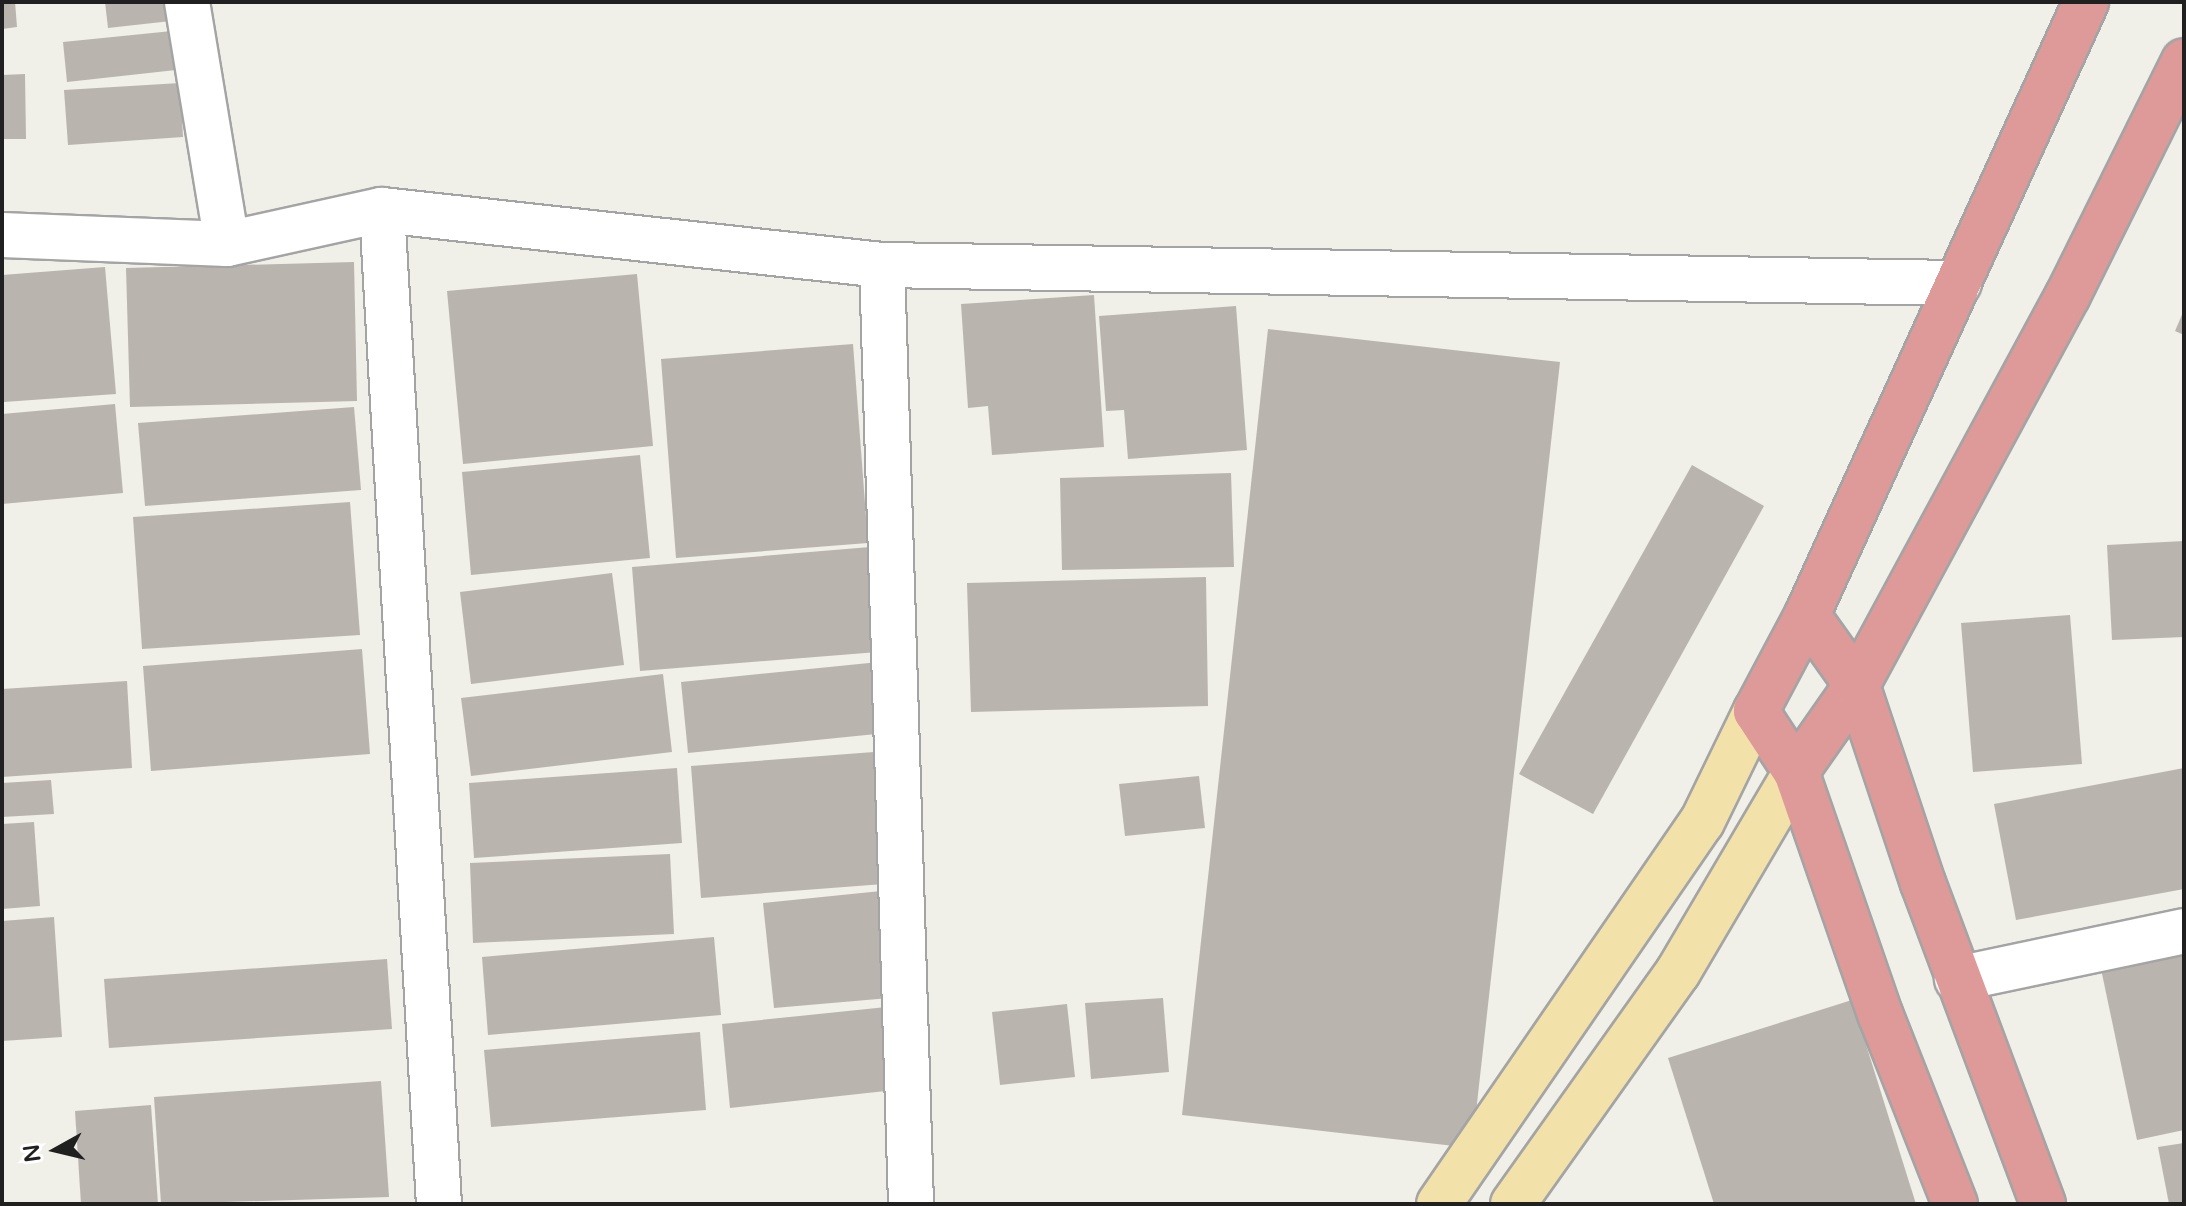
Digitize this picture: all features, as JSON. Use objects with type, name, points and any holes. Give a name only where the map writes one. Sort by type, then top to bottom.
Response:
[{"type":"highway","points":[[1955,1204],[1880,1014],[1796,772],[1756,711],[1807,615],[2086,2]]},
{"type":"highway","points":[[1796,772],[1857,685],[2068,295],[2184,61]]},
{"type":"highway","points":[[1807,615],[1857,685],[1957,979],[2043,1204]]},
{"type":"main road","points":[[1439,1204],[1702,822],[1756,711]]},
{"type":"main road","points":[[1513,1204],[1678,972],[1796,772]]},
{"type":"street","points":[[187,2],[227,244]]},
{"type":"street","points":[[382,210],[439,1204]]},
{"type":"street","points":[[2,235],[227,244],[382,210],[882,265],[1959,283]]},
{"type":"street","points":[[882,265],[911,1204]]},
{"type":"street","points":[[1957,979],[2184,931]]},
{"type":"building","points":[[2,2],[15,2],[17,27],[2,29]]},
{"type":"building","points":[[105,2],[169,2],[171,21],[108,28]]},
{"type":"building","points":[[172,31],[176,70],[67,82],[63,42]]},
{"type":"building","points":[[25,74],[26,139],[2,139],[2,75]]},
{"type":"building","points":[[180,83],[183,137],[68,145],[64,90]]},
{"type":"building","points":[[354,262],[357,401],[130,407],[126,268]]},
{"type":"building","points":[[105,267],[116,394],[4,402],[2,275]]},
{"type":"building","points":[[637,274],[653,446],[463,464],[447,291]]},
{"type":"building","points":[[1094,295],[1104,447],[992,455],[988,406],[968,408],[961,304]]},
{"type":"building","points":[[1236,306],[1247,450],[1128,459],[1124,410],[1106,411],[1099,316]]},
{"type":"building","points":[[2184,310],[2184,335],[2175,331]]},
{"type":"building","points":[[1268,329],[1560,362],[1472,1148],[1182,1115]]},
{"type":"building","points":[[853,344],[868,543],[676,558],[661,359]]},
{"type":"building","points":[[115,404],[123,493],[2,504],[2,414]]},
{"type":"building","points":[[354,407],[361,490],[145,506],[138,423]]},
{"type":"building","points":[[640,455],[650,558],[471,575],[462,472]]},
{"type":"building","points":[[1692,465],[1764,506],[1593,814],[1519,774]]},
{"type":"building","points":[[1231,473],[1234,567],[1062,570],[1060,478]]},
{"type":"building","points":[[350,502],[360,635],[142,649],[133,517]]},
{"type":"building","points":[[2184,541],[2184,637],[2112,640],[2107,545]]},
{"type":"building","points":[[870,547],[878,652],[640,671],[632,567]]},
{"type":"building","points":[[612,573],[624,665],[471,684],[460,592]]},
{"type":"building","points":[[1206,577],[1208,706],[971,712],[967,583]]},
{"type":"building","points":[[2070,615],[2082,764],[1973,772],[1961,623]]},
{"type":"building","points":[[362,649],[370,754],[151,771],[143,666]]},
{"type":"building","points":[[879,662],[886,733],[688,753],[681,682]]},
{"type":"building","points":[[663,674],[672,752],[471,776],[461,698]]},
{"type":"building","points":[[127,681],[132,768],[2,777],[2,689]]},
{"type":"building","points":[[887,751],[897,883],[701,898],[691,766]]},
{"type":"building","points":[[677,768],[682,843],[474,858],[469,783]]},
{"type":"building","points":[[2184,768],[2184,889],[2016,920],[1994,804]]},
{"type":"building","points":[[1199,776],[1205,828],[1125,836],[1119,784]]},
{"type":"building","points":[[51,780],[54,814],[2,817],[2,783]]},
{"type":"building","points":[[34,822],[40,906],[2,909],[2,824]]},
{"type":"building","points":[[670,854],[674,934],[473,943],[470,863]]},
{"type":"building","points":[[891,890],[901,997],[774,1008],[763,903]]},
{"type":"building","points":[[54,917],[62,1037],[2,1041],[2,921]]},
{"type":"building","points":[[714,937],[721,1015],[488,1035],[482,957]]},
{"type":"building","points":[[2184,952],[2184,1130],[2137,1140],[2101,969]]},
{"type":"building","points":[[387,959],[392,1029],[109,1048],[104,979]]},
{"type":"building","points":[[1163,998],[1169,1072],[1091,1079],[1085,1003]]},
{"type":"building","points":[[1852,1000],[1916,1204],[1714,1204],[1668,1058]]},
{"type":"building","points":[[1067,1004],[1075,1077],[1000,1085],[992,1012]]},
{"type":"building","points":[[896,1006],[904,1089],[730,1108],[722,1024]]},
{"type":"building","points":[[700,1032],[706,1110],[491,1127],[484,1050]]},
{"type":"building","points":[[381,1081],[389,1197],[161,1204],[154,1097]]},
{"type":"building","points":[[151,1105],[158,1204],[81,1204],[75,1111]]},
{"type":"building","points":[[2184,1143],[2184,1204],[2169,1204],[2158,1147]]}]
